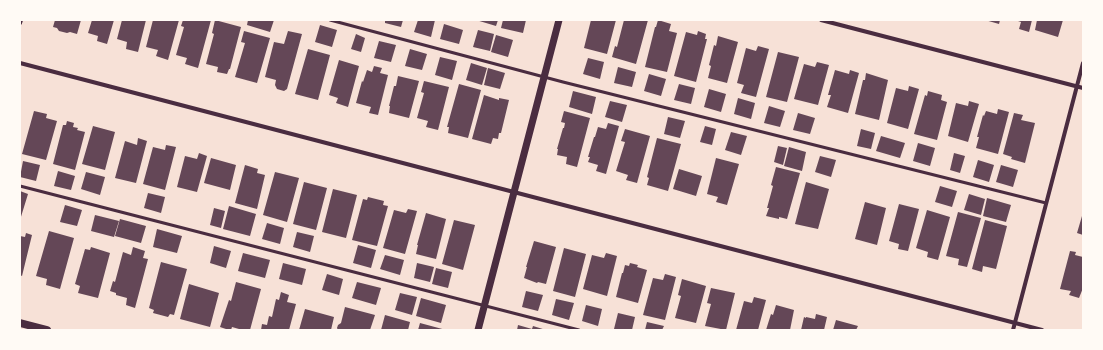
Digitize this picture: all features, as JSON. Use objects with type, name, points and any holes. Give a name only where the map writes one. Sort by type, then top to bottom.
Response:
[{"type":"main road","points":[[20,323],[47,330]]},
{"type":"street","points":[[478,330],[559,20]]},
{"type":"street","points":[[821,20],[1083,88]]},
{"type":"street","points":[[20,63],[1042,330]]},
{"type":"street","points":[[1013,330],[1083,63]]},
{"type":"lane","points":[[330,20],[544,77],[1046,203]]},
{"type":"lane","points":[[20,186],[579,330]]},
{"type":"building","points":[[55,20],[81,20],[77,34],[59,31],[57,28],[53,27]]},
{"type":"building","points":[[92,20],[114,20],[107,44],[97,41],[98,36],[88,33]]},
{"type":"building","points":[[122,20],[146,20],[138,52],[126,49],[127,42],[117,39]]},
{"type":"building","points":[[153,20],[179,20],[168,60],[156,56],[158,50],[146,47]]},
{"type":"building","points":[[183,20],[211,20],[198,68],[185,64],[187,58],[176,55],[184,27],[181,26]]},
{"type":"building","points":[[215,20],[241,27],[230,69],[227,74],[217,72],[218,67],[206,64],[214,34],[212,33]]},
{"type":"building","points":[[248,20],[274,20],[270,32],[247,25]]},
{"type":"building","points":[[382,20],[403,20],[401,27],[385,23],[385,21]]},
{"type":"building","points":[[418,20],[435,20],[431,37],[414,32]]},
{"type":"building","points":[[476,20],[498,20],[496,26]]},
{"type":"building","points":[[503,20],[526,20],[523,33],[501,28]]},
{"type":"building","points":[[591,20],[616,20],[607,54],[584,48]]},
{"type":"building","points":[[624,20],[648,20],[636,64],[612,57],[615,46],[617,47]]},
{"type":"building","points":[[658,20],[671,24],[669,31],[677,33],[667,72],[645,67]]},
{"type":"building","points":[[985,20],[1000,20],[999,24]]},
{"type":"building","points":[[1015,20],[1032,20],[1029,32],[1019,29],[1021,22]]},
{"type":"building","points":[[1037,20],[1063,20],[1058,37],[1035,30]]},
{"type":"building","points":[[444,24],[463,30],[459,44],[440,39]]},
{"type":"building","points":[[320,25],[337,30],[332,47],[315,42]]},
{"type":"building","points":[[478,30],[494,34],[490,51],[473,47]]},
{"type":"building","points":[[244,31],[270,38],[257,83],[235,77],[245,43],[241,42]]},
{"type":"building","points":[[288,31],[302,34],[287,89],[284,91],[277,89],[275,85],[276,80],[265,77],[274,42],[284,44]]},
{"type":"building","points":[[698,31],[706,34],[705,39],[707,39],[696,82],[674,76],[686,32],[697,35]]},
{"type":"building","points":[[356,34],[365,38],[361,52],[351,49]]},
{"type":"building","points":[[496,35],[513,40],[508,57],[491,52]]},
{"type":"building","points":[[718,36],[738,42],[727,83],[708,78],[711,66],[709,65]]},
{"type":"building","points":[[379,41],[396,45],[391,62],[374,58]]},
{"type":"building","points":[[758,46],[769,49],[756,97],[741,93],[744,85],[737,83],[746,48],[756,51]]},
{"type":"building","points":[[308,49],[330,55],[318,100],[295,94]]},
{"type":"building","points":[[410,49],[427,54],[422,70],[405,66]]},
{"type":"building","points":[[778,52],[799,57],[787,102],[766,97]]},
{"type":"building","points":[[440,57],[457,61],[452,80],[435,75]]},
{"type":"building","points":[[588,58],[604,62],[600,79],[583,74]]},
{"type":"building","points":[[339,60],[359,66],[348,107],[336,103],[338,98],[329,95]]},
{"type":"building","points":[[817,62],[829,65],[818,105],[794,99],[804,64],[815,67]]},
{"type":"building","points":[[471,63],[487,68],[482,85],[466,80]]},
{"type":"building","points":[[374,66],[382,68],[380,73],[388,75],[378,115],[369,113],[371,107],[356,103],[362,81],[363,82],[367,70],[372,72]]},
{"type":"building","points":[[618,67],[636,72],[632,87],[614,83]]},
{"type":"building","points":[[488,68],[505,73],[500,89],[484,85]]},
{"type":"building","points":[[835,70],[849,74],[850,70],[859,73],[848,113],[827,107],[831,95],[828,95]]},
{"type":"building","points":[[866,73],[888,80],[879,120],[855,114]]},
{"type":"building","points":[[649,74],[666,79],[661,96],[644,91]]},
{"type":"building","points":[[398,76],[419,81],[409,118],[389,113],[389,106]]},
{"type":"building","points":[[424,81],[449,87],[438,130],[426,127],[428,121],[417,118],[424,93],[421,92]]},
{"type":"building","points":[[459,84],[481,90],[468,138],[448,133],[449,127],[447,127]]},
{"type":"building","points":[[679,84],[695,88],[691,104],[674,100]]},
{"type":"building","points":[[909,86],[919,89],[908,129],[887,123],[896,88],[908,91]]},
{"type":"building","points":[[709,89],[726,94],[721,112],[704,107]]},
{"type":"building","points":[[573,91],[596,97],[592,114],[569,107]]},
{"type":"building","points":[[928,91],[942,95],[941,100],[947,102],[937,140],[914,134],[925,95],[927,96]]},
{"type":"building","points":[[484,95],[499,100],[499,98],[509,100],[501,133],[499,133],[498,139],[493,138],[491,144],[472,139]]},
{"type":"building","points":[[738,98],[755,103],[751,119],[734,114]]},
{"type":"building","points":[[610,101],[627,105],[622,122],[605,117]]},
{"type":"building","points":[[969,101],[979,104],[968,142],[948,136],[956,103],[968,106]]},
{"type":"building","points":[[769,106],[785,111],[780,127],[764,123]]},
{"type":"building","points":[[998,109],[1009,112],[998,154],[976,148],[979,137],[977,137],[983,115],[984,116],[986,111],[997,114]]},
{"type":"building","points":[[34,111],[47,114],[46,118],[57,121],[46,160],[22,154]]},
{"type":"building","points":[[564,111],[590,118],[577,167],[566,164],[567,157],[557,155],[557,149],[565,123],[561,122]]},
{"type":"building","points":[[798,113],[815,118],[810,134],[793,130]]},
{"type":"building","points":[[1014,113],[1023,115],[1021,120],[1035,123],[1025,163],[1011,159],[1012,157],[1003,154]]},
{"type":"building","points":[[668,117],[685,121],[680,138],[664,134]]},
{"type":"building","points":[[67,121],[74,123],[73,127],[78,128],[77,130],[85,132],[75,170],[53,164],[63,125],[66,125]]},
{"type":"building","points":[[608,123],[619,126],[606,174],[596,171],[598,165],[588,162],[590,157],[588,157],[598,127],[606,129]]},
{"type":"building","points":[[93,126],[115,132],[105,170],[82,164]]},
{"type":"building","points":[[705,126],[716,129],[712,145],[700,142]]},
{"type":"building","points":[[625,129],[650,136],[637,183],[626,180],[628,175],[616,171],[625,142],[621,141]]},
{"type":"building","points":[[861,129],[875,133],[871,149],[857,146]]},
{"type":"building","points":[[731,132],[747,136],[741,155],[725,150]]},
{"type":"building","points":[[881,136],[905,143],[900,158],[876,151]]},
{"type":"building","points":[[138,138],[147,141],[136,183],[115,178],[125,141],[137,145]]},
{"type":"building","points":[[657,138],[681,144],[668,191],[647,185],[649,178],[647,177]]},
{"type":"building","points":[[918,143],[935,148],[930,166],[913,161]]},
{"type":"building","points":[[166,145],[176,147],[165,190],[143,184],[153,147],[165,150]]},
{"type":"building","points":[[778,146],[787,148],[783,165],[774,162]]},
{"type":"building","points":[[789,147],[806,152],[802,171],[784,166]]},
{"type":"building","points":[[199,153],[207,156],[197,192],[177,187],[185,156],[197,159]]},
{"type":"building","points":[[954,153],[965,156],[960,173],[950,170]]},
{"type":"building","points":[[820,156],[836,160],[831,177],[815,172]]},
{"type":"building","points":[[211,158],[236,165],[230,190],[204,183]]},
{"type":"building","points":[[716,158],[739,164],[727,205],[716,202],[718,197],[707,194]]},
{"type":"building","points":[[978,160],[994,165],[989,182],[973,177]]},
{"type":"building","points":[[23,161],[40,165],[36,181],[20,177]]},
{"type":"building","points":[[245,165],[258,169],[257,173],[265,175],[257,209],[235,203]]},
{"type":"building","points":[[1001,165],[1018,170],[1013,187],[996,182]]},
{"type":"building","points":[[776,167],[800,173],[787,219],[766,216],[769,208],[767,208]]},
{"type":"building","points":[[679,169],[702,176],[696,196],[673,189]]},
{"type":"building","points":[[58,171],[75,176],[71,190],[54,186]]},
{"type":"building","points":[[86,172],[105,177],[100,195],[81,189]]},
{"type":"building","points":[[275,172],[299,178],[287,222],[263,215]]},
{"type":"building","points":[[304,182],[327,188],[316,230],[293,224]]},
{"type":"building","points":[[806,182],[829,189],[818,229],[795,224]]},
{"type":"building","points":[[940,186],[957,191],[952,207],[935,202]]},
{"type":"building","points":[[333,189],[357,195],[346,238],[322,232]]},
{"type":"building","points":[[20,191],[28,194],[20,220]]},
{"type":"building","points":[[148,193],[165,197],[161,213],[144,208]]},
{"type":"building","points":[[969,194],[985,199],[981,215],[964,210]]},
{"type":"building","points":[[368,197],[384,201],[383,205],[388,206],[377,246],[352,240],[363,199],[367,200]]},
{"type":"building","points":[[987,198],[1011,205],[1006,222],[983,216]]},
{"type":"building","points":[[865,202],[886,208],[877,245],[855,239]]},
{"type":"building","points":[[899,204],[919,209],[908,251],[898,249],[899,244],[889,241]]},
{"type":"building","points":[[65,205],[82,210],[77,226],[60,222]]},
{"type":"building","points":[[229,206],[256,214],[250,236],[223,229]]},
{"type":"building","points":[[214,208],[225,211],[221,228],[210,225]]},
{"type":"building","points":[[408,209],[417,211],[405,254],[383,248],[394,210],[406,213]]},
{"type":"building","points":[[927,210],[950,217],[938,260],[927,257],[928,252],[916,248]]},
{"type":"building","points":[[958,212],[981,218],[967,267],[958,265],[959,259],[946,256]]},
{"type":"building","points":[[426,213],[446,219],[436,259],[416,254]]},
{"type":"building","points":[[95,215],[119,221],[114,237],[91,231]]},
{"type":"building","points":[[1083,216],[1083,235],[1077,233]]},
{"type":"building","points":[[120,219],[146,226],[141,243],[115,236]]},
{"type":"building","points":[[454,220],[475,225],[463,270],[442,264]]},
{"type":"building","points":[[985,220],[1007,226],[996,269],[983,266],[982,272],[972,269]]},
{"type":"building","points":[[267,223],[284,228],[280,244],[262,239]]},
{"type":"building","points":[[157,229],[182,236],[177,253],[153,247]]},
{"type":"building","points":[[49,231],[74,238],[60,289],[46,285],[47,279],[36,276]]},
{"type":"building","points":[[297,232],[314,236],[310,252],[293,247]]},
{"type":"building","points":[[26,233],[32,235],[22,276],[20,275],[20,236],[25,237]]},
{"type":"building","points":[[534,241],[556,247],[546,284],[537,283],[524,278]]},
{"type":"building","points":[[358,245],[376,250],[371,268],[353,263]]},
{"type":"building","points":[[214,246],[231,251],[226,268],[210,263]]},
{"type":"building","points":[[91,247],[110,253],[98,298],[78,293],[80,286],[75,284],[85,249],[90,250]]},
{"type":"building","points":[[133,247],[145,251],[143,258],[148,259],[135,308],[126,305],[127,298],[116,295],[116,293],[110,291],[113,281],[115,282],[123,252],[131,255]]},
{"type":"building","points":[[564,248],[586,254],[575,297],[553,291]]},
{"type":"building","points":[[1070,251],[1076,252],[1075,255],[1083,257],[1083,288],[1079,298],[1069,295],[1071,291],[1060,289]]},
{"type":"building","points":[[243,253],[270,260],[265,278],[238,271]]},
{"type":"building","points":[[606,253],[617,256],[607,296],[583,289],[592,255],[604,258]]},
{"type":"building","points":[[385,255],[404,260],[400,275],[380,269]]},
{"type":"building","points":[[161,262],[187,269],[174,315],[170,314],[168,317],[153,313],[154,310],[149,308]]},
{"type":"building","points":[[283,263],[306,269],[302,285],[279,279]]},
{"type":"building","points":[[417,263],[434,267],[430,282],[414,278]]},
{"type":"building","points":[[630,263],[647,270],[638,303],[616,297],[625,265],[629,266]]},
{"type":"building","points":[[436,268],[452,272],[448,288],[432,284]]},
{"type":"building","points":[[327,274],[343,279],[339,295],[322,290]]},
{"type":"building","points":[[665,274],[676,277],[665,320],[643,315],[653,278],[663,280]]},
{"type":"building","points":[[682,279],[706,286],[696,323],[675,318],[681,296],[678,295]]},
{"type":"building","points":[[236,282],[261,289],[250,330],[239,330],[232,327],[231,330],[229,330],[220,327],[229,300],[231,301]]},
{"type":"building","points":[[357,282],[381,288],[376,305],[352,298]]},
{"type":"building","points":[[189,284],[219,293],[210,327],[180,319]]},
{"type":"building","points":[[711,288],[735,293],[726,330],[705,326],[711,304],[707,303]]},
{"type":"building","points":[[526,291],[543,295],[538,311],[522,307]]},
{"type":"building","points":[[281,292],[289,295],[287,302],[296,304],[289,330],[261,330],[262,324],[267,325],[269,316],[272,317],[276,299],[279,300]]},
{"type":"building","points":[[400,293],[417,297],[412,315],[395,310]]},
{"type":"building","points":[[754,297],[766,300],[758,330],[736,330],[744,301],[752,303]]},
{"type":"building","points":[[421,298],[446,305],[441,323],[416,316]]},
{"type":"building","points":[[556,299],[574,303],[569,320],[552,315]]},
{"type":"building","points":[[586,305],[602,309],[598,326],[582,321]]},
{"type":"building","points":[[776,305],[794,310],[790,330],[766,330],[771,314],[773,315]]},
{"type":"building","points":[[345,307],[375,315],[370,330],[338,330],[337,328],[341,323]]},
{"type":"building","points":[[305,309],[334,317],[331,330],[299,330]]},
{"type":"building","points":[[618,313],[635,317],[632,330],[614,329]]},
{"type":"building","points":[[816,314],[827,317],[824,330],[801,330],[804,317],[815,319]]},
{"type":"building","points":[[385,315],[410,322],[408,330],[381,330]]},
{"type":"building","points":[[836,320],[858,326],[856,330],[833,330]]},
{"type":"building","points":[[647,322],[664,326],[662,330],[645,330]]},
{"type":"building","points":[[420,323],[446,330],[418,330]]},
{"type":"building","points":[[518,325],[532,329],[533,326],[546,330],[517,330]]}]
